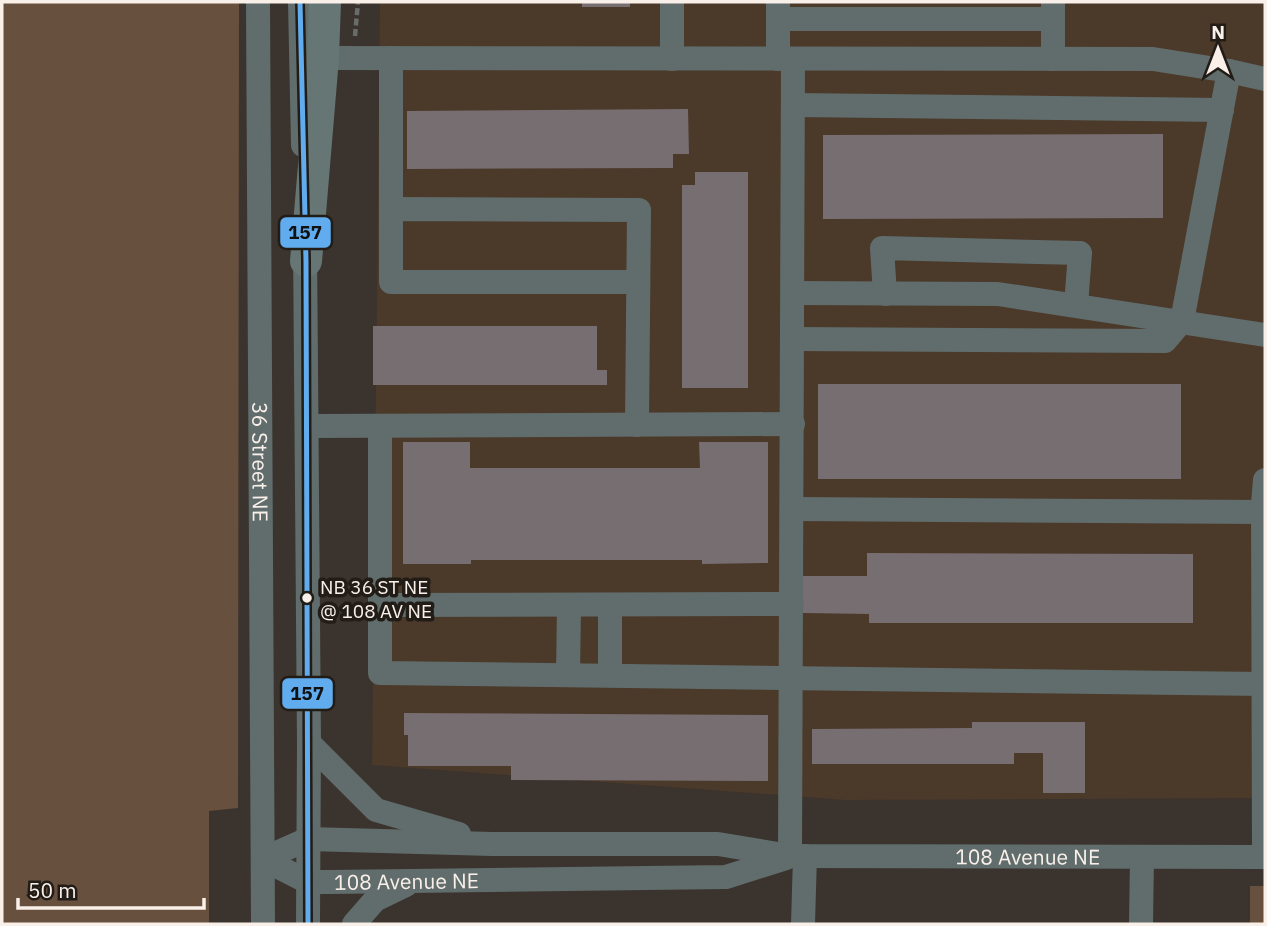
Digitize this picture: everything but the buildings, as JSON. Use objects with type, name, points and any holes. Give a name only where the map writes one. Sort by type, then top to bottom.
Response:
[{"type":"main road","points":[[306,261],[323,58],[324,2]]},
{"type":"street","name":"36 Street NE","points":[[258,2],[264,924]]},
{"type":"street","points":[[300,2],[306,261],[308,924]]},
{"type":"street","points":[[672,2],[672,59]]},
{"type":"street","points":[[803,924],[797,856],[791,677],[793,105],[778,11],[912,19],[1054,10],[1053,59]]},
{"type":"street","points":[[912,19],[912,58]]},
{"type":"street","points":[[323,58],[1153,59],[1265,79]]},
{"type":"street","points":[[391,58],[391,282],[638,282]]},
{"type":"street","points":[[792,338],[1165,341],[1182,321],[1229,71]]},
{"type":"street","points":[[793,105],[1222,110]]},
{"type":"street","points":[[391,209],[639,210],[637,425]]},
{"type":"street","points":[[885,294],[882,248],[1080,253],[1076,305]]},
{"type":"street","points":[[793,293],[998,294],[1265,335]]},
{"type":"street","points":[[1042,300],[1043,340]]},
{"type":"street","points":[[307,426],[793,424]]},
{"type":"street","points":[[380,426],[380,673],[1264,684]]},
{"type":"street","points":[[1264,857],[1265,480]]},
{"type":"street","points":[[793,509],[1263,512]]},
{"type":"street","points":[[380,605],[792,604]]},
{"type":"street","points":[[568,675],[569,605]]},
{"type":"street","points":[[610,605],[610,675]]},
{"type":"street","points":[[309,743],[376,810],[492,844]]},
{"type":"street","name":"108 Avenue NE","points":[[263,859],[308,839],[492,844],[718,844],[797,856],[1264,857]]},
{"type":"street","name":"108 Avenue NE","points":[[263,859],[308,882],[412,882],[726,877],[797,856]]},
{"type":"street","points":[[1141,924],[1142,857]]},
{"type":"street","points":[[354,924],[375,900],[412,882]]},
{"type":"path","points":[[354,44],[358,2]]},
{"type":"shaded area","points":[[2,2],[239,2],[238,808],[209,811],[209,924],[2,924]]},
{"type":"shaded area","points":[[380,2],[1265,2],[1265,798],[845,800],[372,765]]},
{"type":"shaded area","points":[[1250,886],[1265,886],[1265,924],[1250,924]]},
{"type":"transit line","name":"157","points":[[300,2],[306,261],[308,924]]},
{"type":"place","name":"NB 36 ST NE @ 108 AV NE","points":[[307,598]]}]
